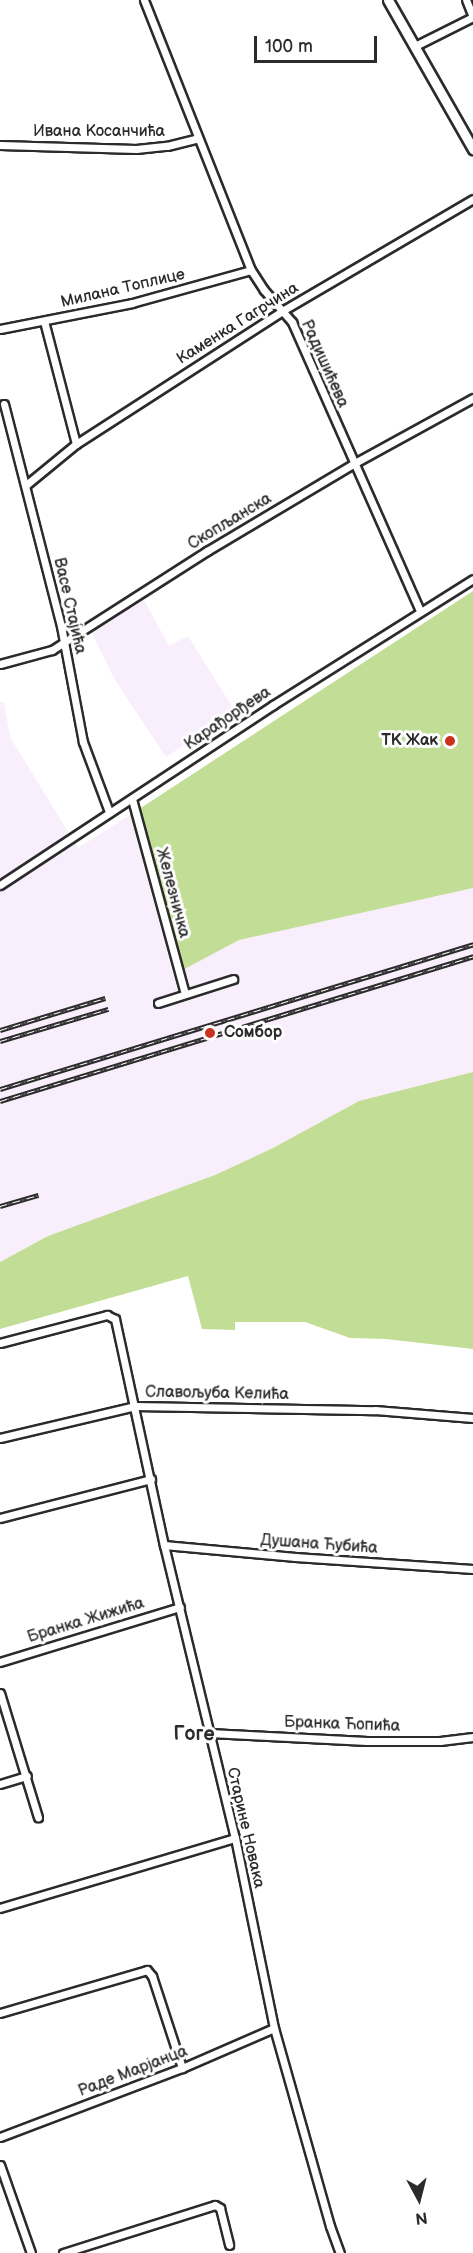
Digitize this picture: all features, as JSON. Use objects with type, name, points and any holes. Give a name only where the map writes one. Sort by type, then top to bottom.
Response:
[{"type":"street","name":"Радишићева","points":[[144,0],[251,270],[260,285],[292,322],[420,611]]},
{"type":"street","points":[[388,0],[473,149]]},
{"type":"street","points":[[415,46],[473,17],[466,0]]},
{"type":"street","name":"Ивана Косанчића","points":[[0,145],[136,149],[167,146],[198,138]]},
{"type":"street","name":"Каменка Гагрчина","points":[[26,485],[76,444],[282,310],[473,199]]},
{"type":"street","name":"Милана Топлице","points":[[0,329],[167,295],[251,270]]},
{"type":"street","points":[[44,321],[76,444]]},
{"type":"street","name":"Скопљанска","points":[[0,664],[52,650],[207,551],[353,464],[473,398]]},
{"type":"street","name":"Васе Стајића","points":[[4,404],[64,643],[83,742],[109,812]]},
{"type":"street","name":"Карађорђева","points":[[0,885],[109,812],[473,579]]},
{"type":"street","name":"Железничка","points":[[132,799],[185,994]]},
{"type":"street","points":[[158,1003],[232,979]]},
{"type":"street","name":"Славољуба Келића","points":[[0,1343],[112,1315],[135,1406],[375,1410],[473,1418]]},
{"type":"street","points":[[0,1438],[135,1406]]},
{"type":"street","name":"Старине Новака","points":[[135,1406],[164,1545],[235,1838],[274,2028],[330,2226],[340,2253]]},
{"type":"street","points":[[0,1518],[151,1479]]},
{"type":"street","name":"Душана Ћубића","points":[[164,1545],[473,1569]]},
{"type":"street","name":"Бранка Жижића","points":[[0,1662],[180,1607]]},
{"type":"street","points":[[0,1693],[38,1817]]},
{"type":"street","name":"Бранка Ћопића","points":[[209,1733],[367,1741],[440,1741],[473,1737]]},
{"type":"street","points":[[0,1784],[27,1776]]},
{"type":"street","points":[[0,1908],[235,1838]]},
{"type":"street","points":[[0,2013],[147,1970],[152,1976],[182,2068]]},
{"type":"street","name":"Раде Марјанца","points":[[0,2137],[182,2068],[274,2028]]},
{"type":"street","points":[[0,2165],[31,2253]]},
{"type":"street","points":[[63,2253],[215,2205],[220,2208],[229,2245]]},
{"type":"shaded area","points":[[144,600],[169,646],[188,636],[235,711],[166,757],[115,680],[91,631]]},
{"type":"shaded area","points":[[0,702],[4,702],[10,737],[78,848],[130,815],[175,973],[239,940],[473,888],[473,1072],[359,1101],[273,1148],[215,1175],[48,1236],[0,1262]]},
{"type":"green space","points":[[473,591],[473,888],[239,940],[175,974],[130,815]]},
{"type":"green space","points":[[473,1072],[473,1349],[386,1339],[350,1338],[305,1322],[235,1322],[235,1330],[202,1329],[188,1276],[0,1329],[0,1262],[48,1236],[215,1175],[273,1148],[359,1101]]},
{"type":"railway","points":[[0,1089],[473,944]]},
{"type":"railway","points":[[0,1101],[473,956]]},
{"type":"railway","points":[[0,1030],[105,998]]},
{"type":"railway","points":[[0,1041],[108,1009]]},
{"type":"railway","points":[[0,1206],[38,1195]]},
{"type":"place","name":"ТК Жак","points":[[450,741]]},
{"type":"place","name":"Сомбор","points":[[210,1033]]},
{"type":"district","name":"Гоге","points":[[194,1734]]}]
